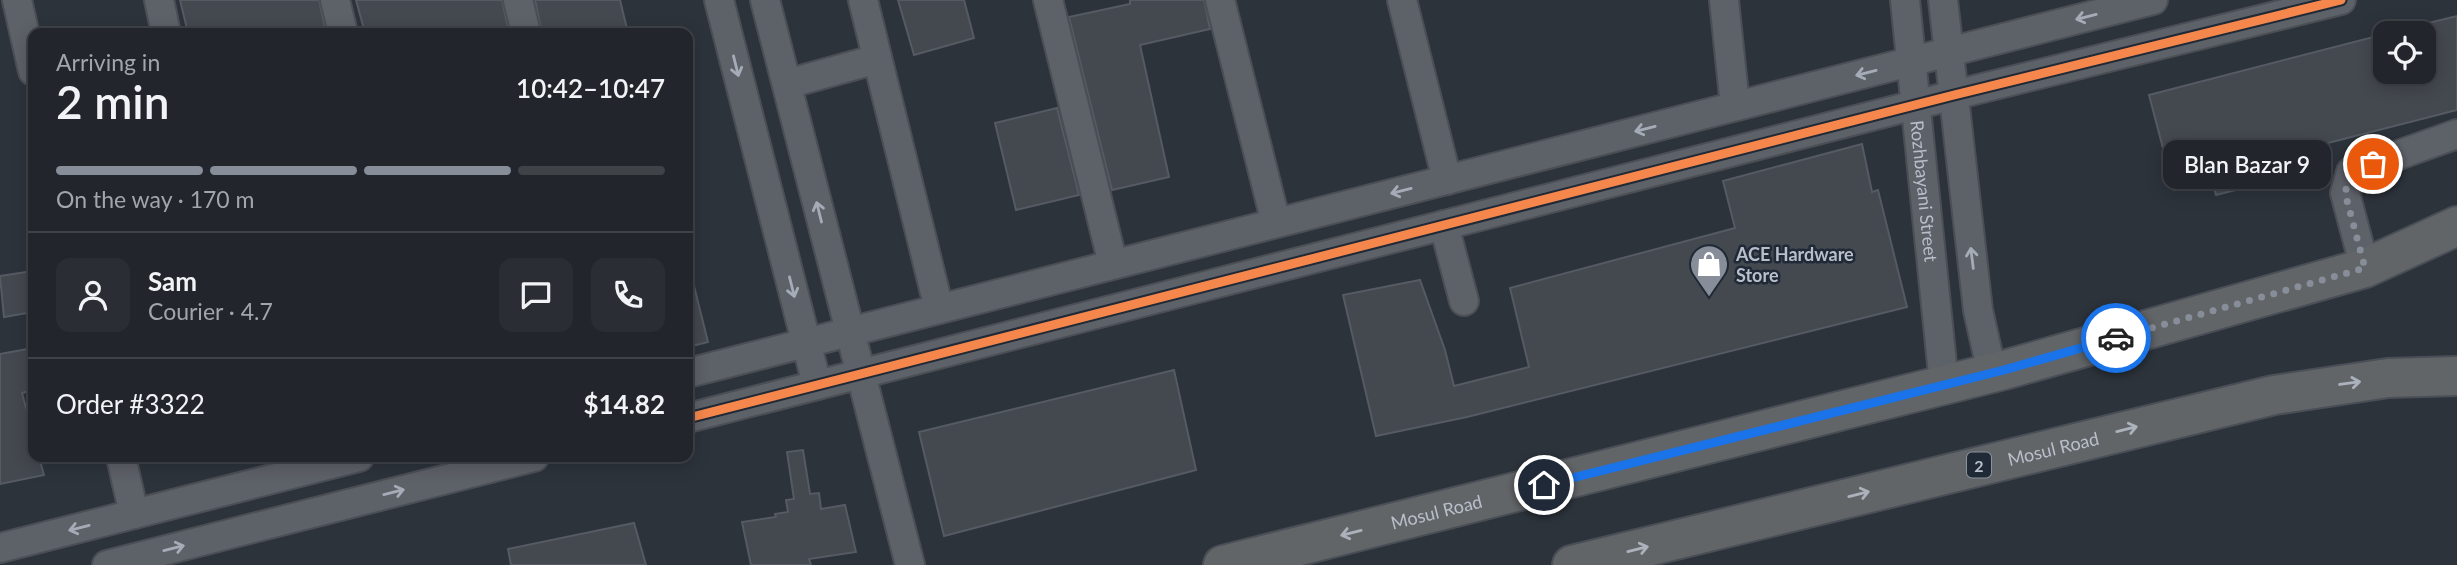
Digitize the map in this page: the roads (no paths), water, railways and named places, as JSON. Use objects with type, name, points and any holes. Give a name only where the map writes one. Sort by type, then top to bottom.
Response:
[{"type":"highway","name":"Mosul Road","points":[[1223,565],[1992,373],[2365,268],[2457,226]]},
{"type":"highway","points":[[2365,268],[2457,244]]},
{"type":"highway","points":[[2388,378],[2457,364]]},
{"type":"highway","name":"Mosul Road","points":[[1572,565],[2174,417],[2274,395],[2388,378],[2457,376]]},
{"type":"highway","points":[[2388,378],[2457,382]]},
{"type":"street","points":[[17,0],[28,49]]},
{"type":"street","points":[[159,0],[165,28]]},
{"type":"street","points":[[335,0],[342,28]]},
{"type":"street","points":[[518,0],[525,28]]},
{"type":"street","points":[[719,0],[817,385]]},
{"type":"street","points":[[765,0],[910,565]]},
{"type":"street","points":[[863,0],[939,309]]},
{"type":"street","points":[[1048,0],[1113,264]]},
{"type":"street","points":[[1220,0],[1276,223]]},
{"type":"street","points":[[1402,0],[1447,180]]},
{"type":"street","points":[[1724,0],[1735,106]]},
{"type":"street","name":"Rozhbayani Street","points":[[1905,0],[1944,384]]},
{"type":"street","points":[[1943,0],[1978,310],[1992,373]]},
{"type":"street","points":[[693,372],[2153,0]]},
{"type":"street","points":[[693,417],[1916,104],[2340,0]]},
{"type":"street","points":[[787,84],[877,59]]},
{"type":"street","points":[[2365,268],[2345,193],[2351,172],[2457,134]]},
{"type":"street","points":[[1352,204],[1363,245]]},
{"type":"street","points":[[1444,225],[1464,300]]},
{"type":"street","points":[[1939,314],[1978,310]]},
{"type":"street","points":[[122,462],[134,514]]},
{"type":"street","points":[[0,548],[218,493],[266,468],[317,462]]},
{"type":"street","points":[[107,565],[514,462]]},
{"type":"street","points":[[218,493],[227,535]]},
{"type":"place","name":"Blan Bazar 9","points":[[2373,164]]},
{"type":"place","name":"ACE Hardware Store","points":[[1709,298]]}]
